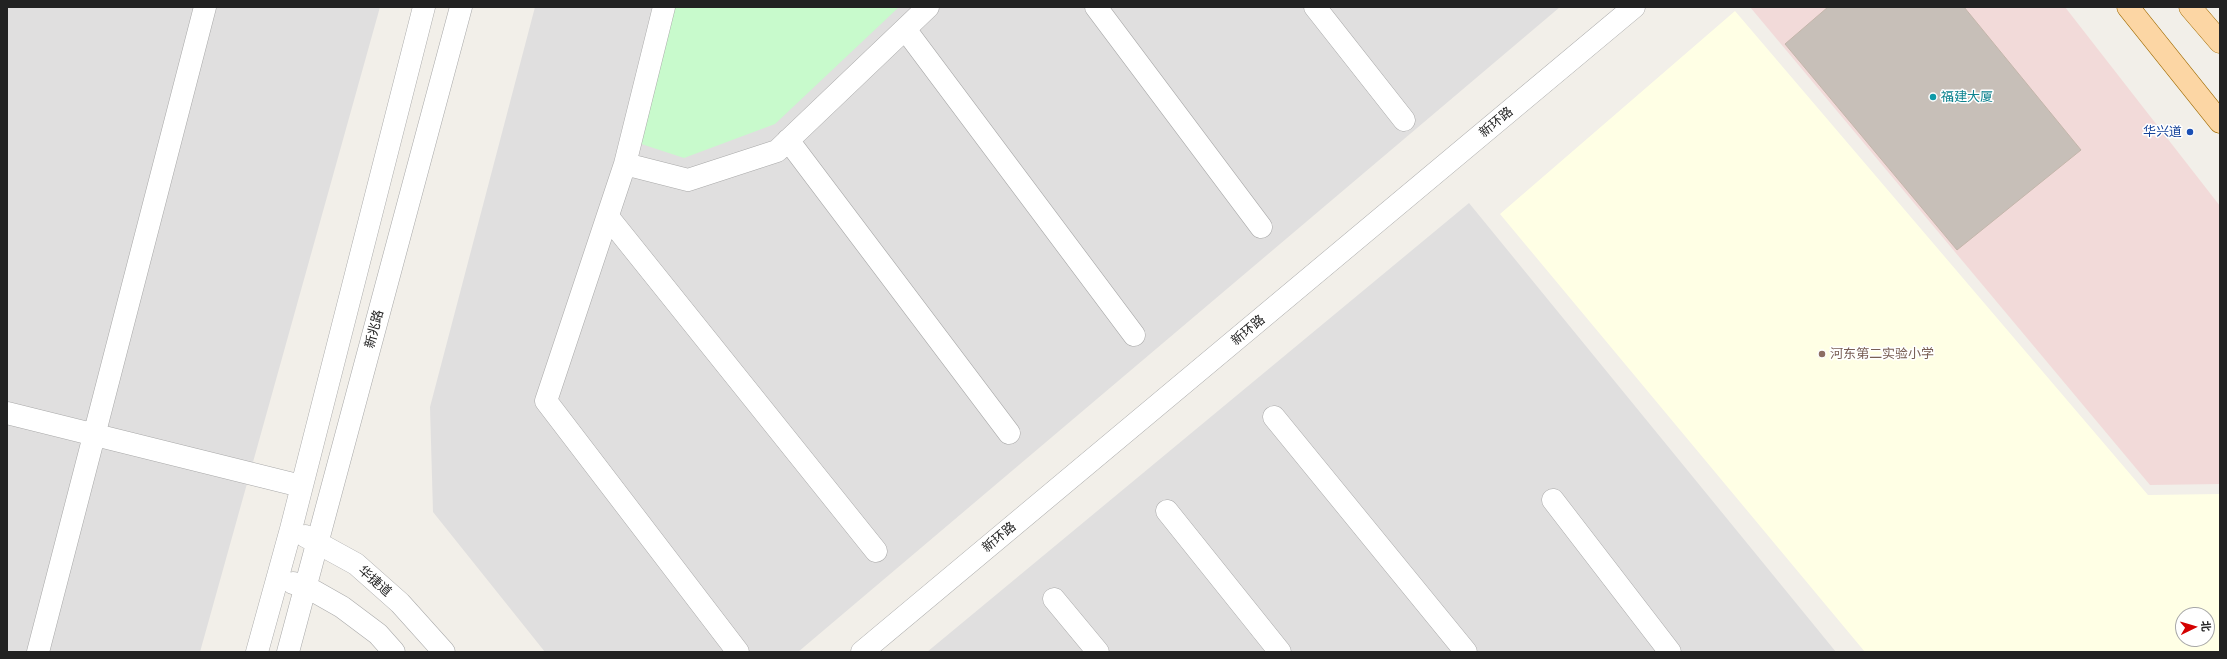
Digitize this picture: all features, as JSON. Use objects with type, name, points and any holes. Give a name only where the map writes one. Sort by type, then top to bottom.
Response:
[{"type":"main road","points":[[2128,7],[2220,122]]},
{"type":"main road","points":[[2190,7],[2220,42]]},
{"type":"street","points":[[38,652],[205,7]]},
{"type":"street","points":[[257,652],[276,578],[291,528],[424,7]]},
{"type":"street","name":"新兆路","points":[[288,652],[461,7]]},
{"type":"street","points":[[664,7],[625,164],[546,401],[738,652]]},
{"type":"street","points":[[625,164],[688,180],[776,151],[928,7]]},
{"type":"street","points":[[1096,7],[1261,227]]},
{"type":"street","points":[[1315,7],[1404,120]]},
{"type":"street","name":"新环路","points":[[862,652],[1634,7]]},
{"type":"street","points":[[905,29],[1134,335]]},
{"type":"street","points":[[788,140],[1009,433]]},
{"type":"street","points":[[608,217],[876,550]]},
{"type":"street","points":[[7,413],[94,436],[301,486]]},
{"type":"street","points":[[1274,417],[1466,652]]},
{"type":"street","points":[[1552,500],[1670,652]]},
{"type":"street","points":[[1167,512],[1280,652]]},
{"type":"street","name":"华捷道","points":[[291,528],[356,564],[400,603],[444,652]]},
{"type":"street","points":[[276,578],[305,586],[342,607],[378,634],[394,652]]},
{"type":"street","points":[[1054,599],[1098,652]]},
{"type":"shaded area","points":[[7,7],[380,7],[200,652],[7,652]]},
{"type":"shaded area","points":[[535,7],[1560,7],[798,652],[545,652],[433,512],[430,407]]},
{"type":"shaded area","points":[[1750,7],[2065,7],[2220,206],[2220,484],[2150,485]]},
{"type":"shaded area","name":"河东第二实验小学","points":[[1735,11],[2148,495],[2220,494],[2220,652],[1865,652],[1500,214]]},
{"type":"shaded area","points":[[1469,203],[1836,652],[927,652]]},
{"type":"green space","points":[[659,7],[899,7],[775,124],[684,158],[623,138]]},
{"type":"building","name":"福建大厦","points":[[1828,7],[1964,7],[2081,150],[1957,250],[1785,44]]},
{"type":"place","name":"福建大厦","points":[[1933,97]]},
{"type":"place","name":"华兴道","points":[[2190,132]]},
{"type":"place","name":"河东第二实验小学","points":[[1822,354]]}]
